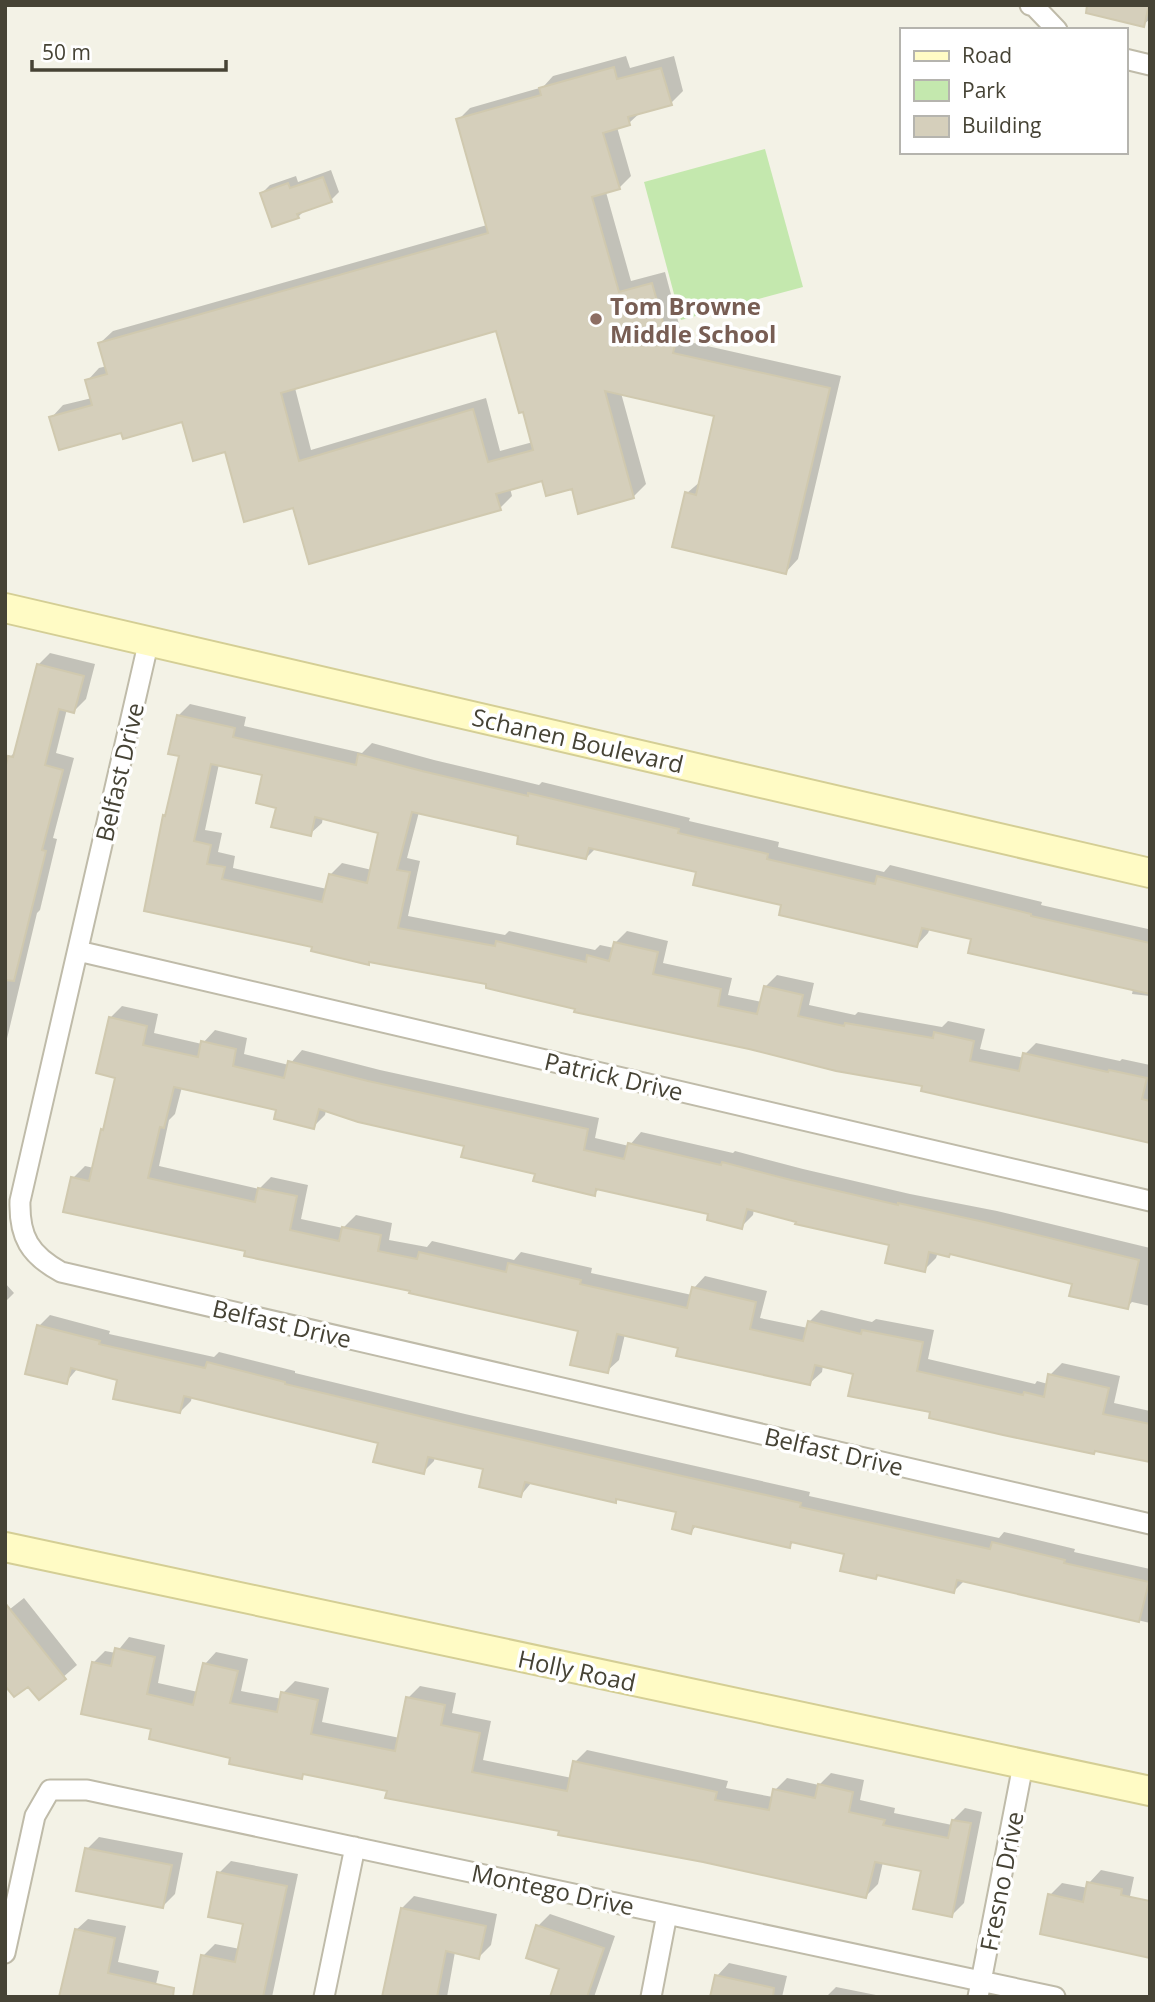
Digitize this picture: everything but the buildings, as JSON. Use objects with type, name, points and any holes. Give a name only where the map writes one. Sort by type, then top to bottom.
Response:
[{"type":"street","points":[[1033,6],[1055,28]]},
{"type":"street","points":[[1127,59],[1150,65]]},
{"type":"street","name":"Schanen Boulevard","points":[[5,608],[1150,873]]},
{"type":"street","name":"Belfast Drive","points":[[149,640],[20,1201],[20,1221],[27,1242],[42,1262],[61,1272],[1150,1524]]},
{"type":"street","name":"Patrick Drive","points":[[78,951],[1150,1201]]},
{"type":"street","name":"Holly Road","points":[[5,1548],[1150,1791]]},
{"type":"street","name":"Fresno Drive","points":[[980,1989],[1023,1765]]},
{"type":"street","name":"Montego Drive","points":[[5,1953],[35,1816],[50,1790],[87,1790],[667,1914],[980,1989],[1055,1997]]},
{"type":"street","points":[[324,1997],[355,1847]]},
{"type":"street","points":[[651,1997],[667,1914]]},
{"type":"green space","points":[[765,149],[803,287],[681,320],[644,182]]},
{"type":"place","name":"Tom Browne Middle School","points":[[596,319]]}]
